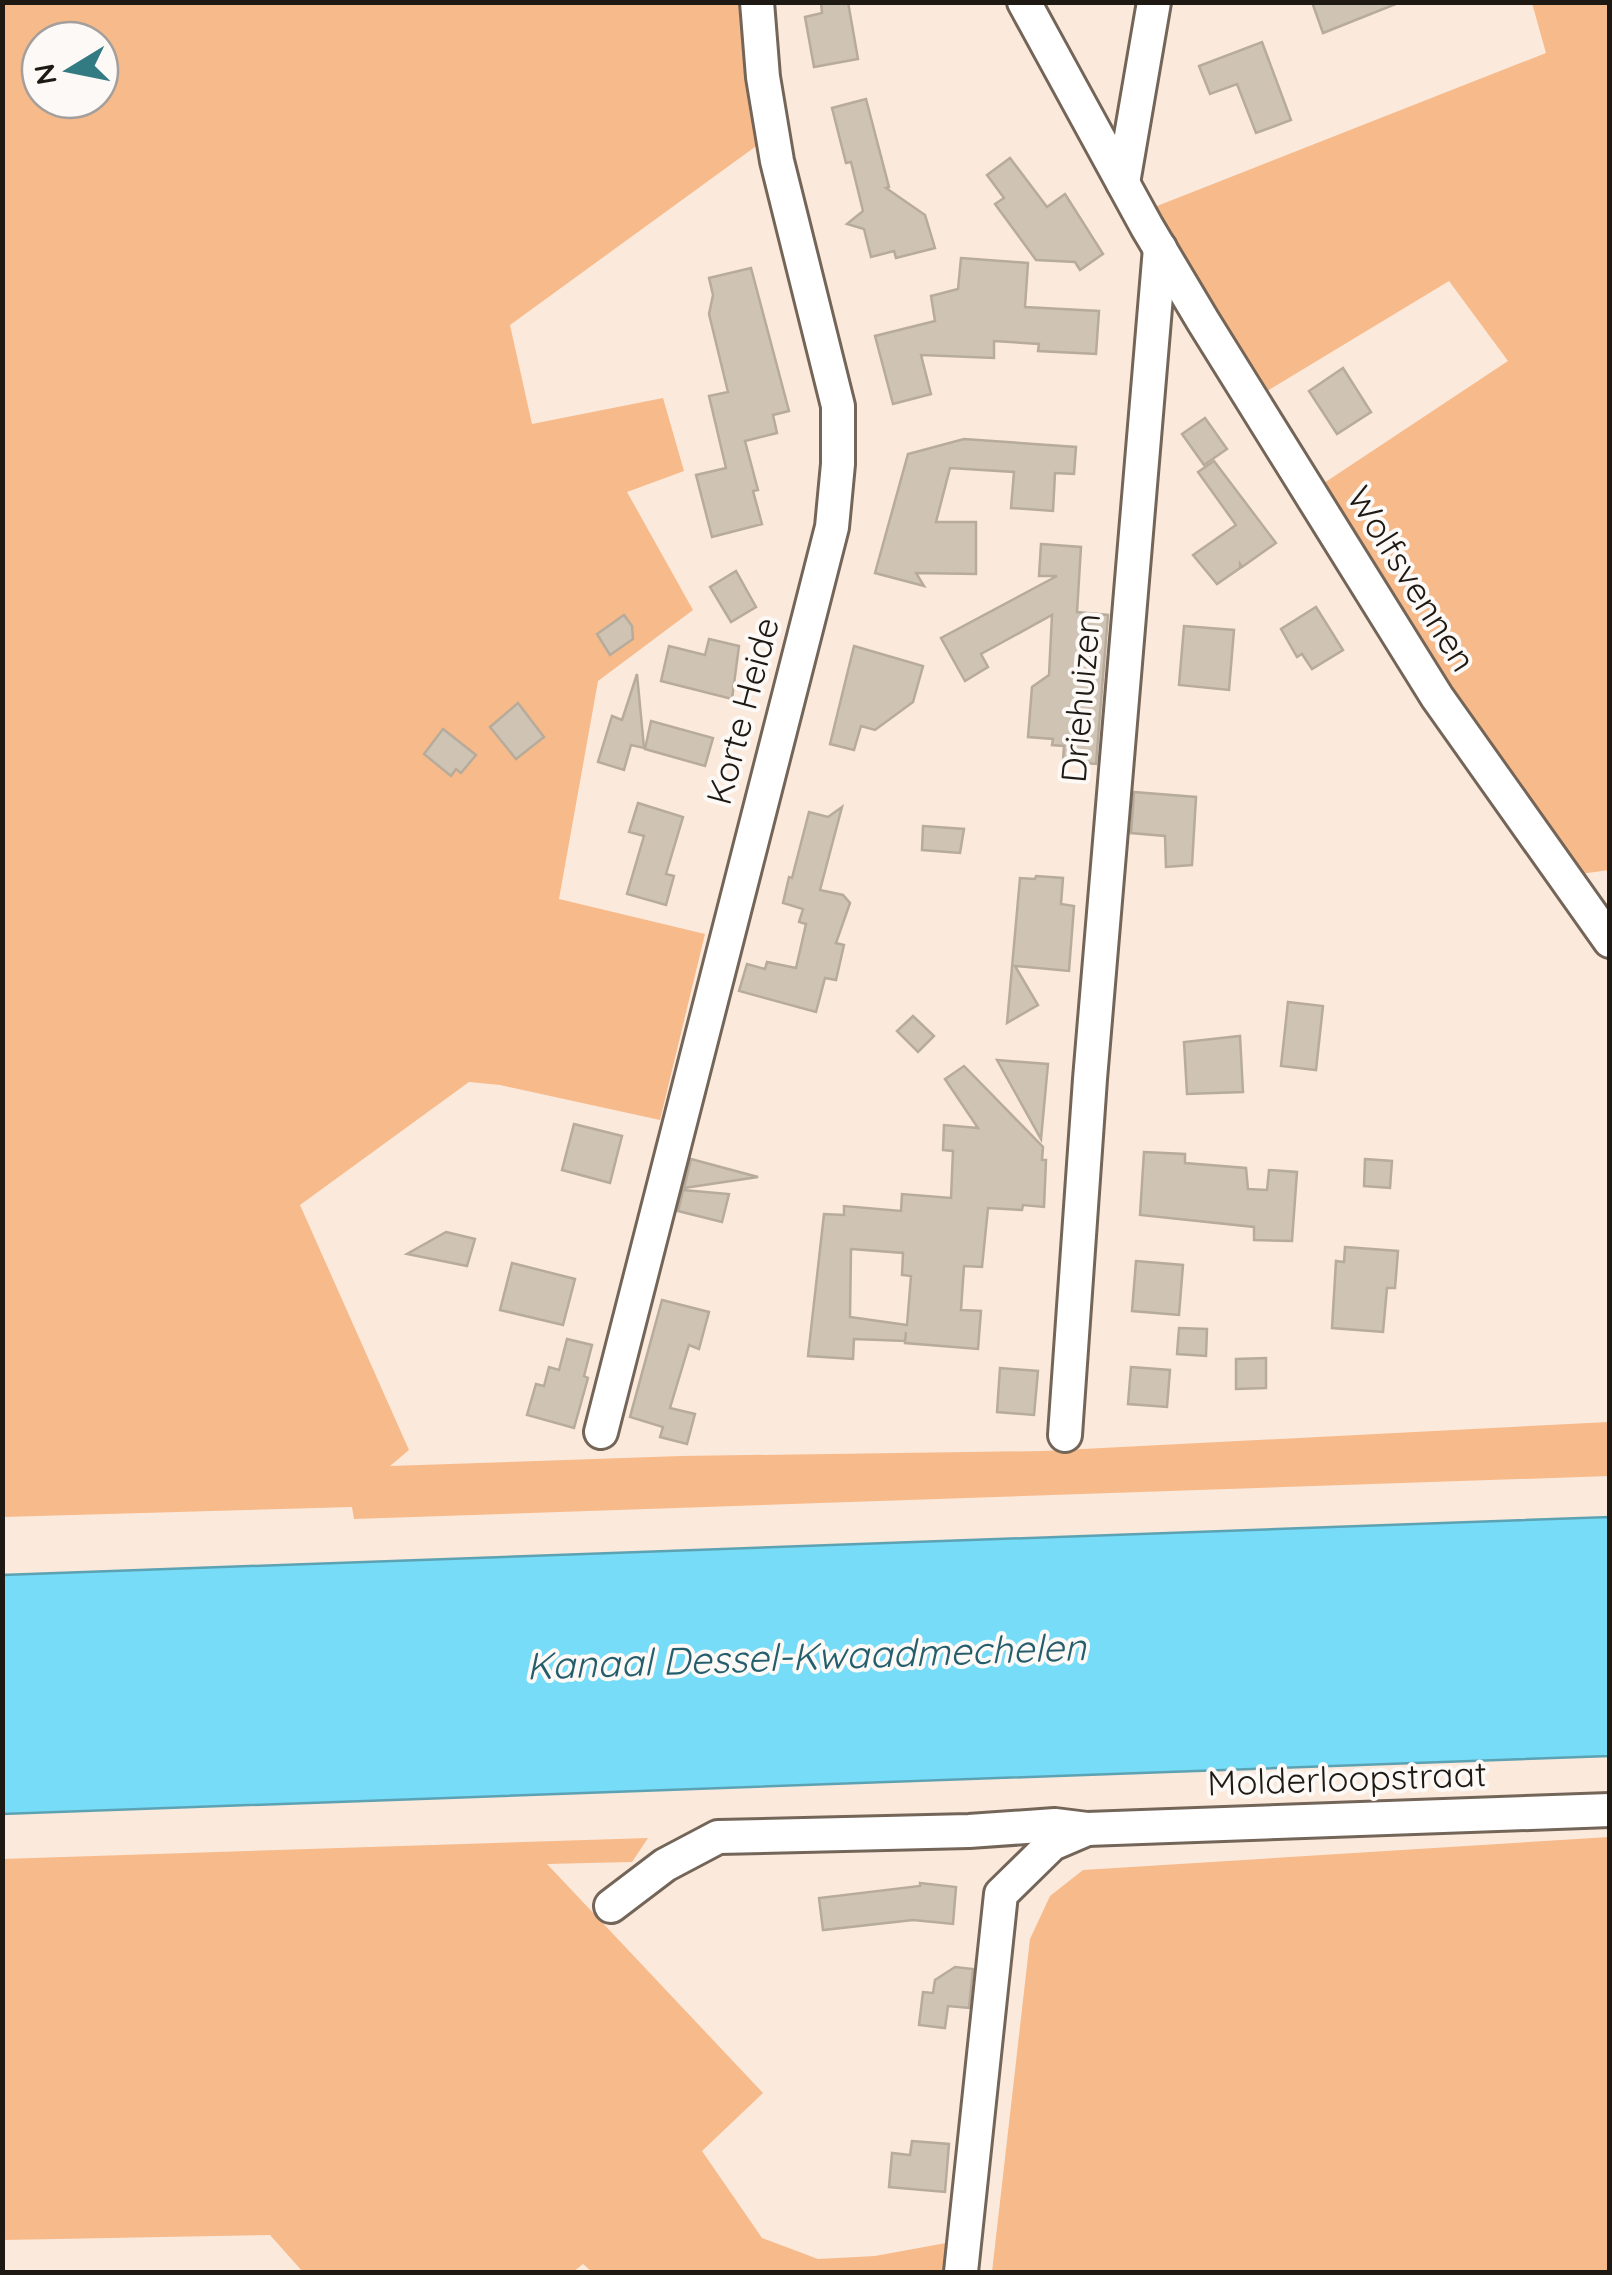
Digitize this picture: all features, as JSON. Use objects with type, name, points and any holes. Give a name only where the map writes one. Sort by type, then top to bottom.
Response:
[{"type":"street","name":"Korte Heide","points":[[601,1432],[832,527],[838,406],[777,161],[763,77],[758,2]]},
{"type":"street","points":[[1024,2],[1160,248]]},
{"type":"street","points":[[1124,183],[1154,2]]},
{"type":"street","name":"Wolfsvennen","points":[[1160,248],[1437,697],[1610,941]]},
{"type":"street","name":"Driehuizen","points":[[1066,1435],[1091,1060],[1160,248]]},
{"type":"street","name":"Molderloopstraat","points":[[611,1906],[664,1866],[718,1838],[969,1831],[1055,1824],[1087,1829],[1610,1810]]},
{"type":"street","name":"Molderloopstraat","points":[[1000,1894],[1052,1844],[1087,1829]]},
{"type":"street","points":[[961,2272],[1000,1894],[999,1866],[990,1850],[969,1831]]},
{"type":"shaded area","points":[[2,3],[747,3],[759,144],[510,325],[532,424],[663,398],[684,471],[627,492],[693,610],[598,681],[559,899],[705,934],[660,1120],[500,1085],[469,1082],[300,1205],[409,1450],[390,1466],[681,1456],[1044,1451],[1609,1422],[1609,1476],[354,1519],[352,1507],[3,1517]]},
{"type":"shaded area","points":[[1532,3],[1609,3],[1609,870],[1580,874],[1453,691],[1324,483],[1508,361],[1449,281],[1267,391],[1152,208],[1546,53]]},
{"type":"shaded area","points":[[1609,1837],[1609,2272],[992,2272],[1030,1939],[1050,1896],[1083,1870]]},
{"type":"shaded area","points":[[648,1838],[632,1862],[547,1864],[763,2093],[702,2151],[762,2238],[818,2259],[875,2256],[957,2241],[954,2272],[592,2272],[583,2264],[573,2272],[303,2272],[270,2235],[3,2240],[2,1859]]},
{"type":"water","name":"Kanaal Dessel-Kwaadmechelen","points":[[1609,1517],[1609,1756],[3,1814],[3,1575]]},
{"type":"building","points":[[821,2],[848,2],[858,59],[814,67],[805,17],[822,13]]},
{"type":"building","points":[[1312,2],[1396,2],[1396,4],[1323,33]]},
{"type":"building","points":[[1262,42],[1291,120],[1256,133],[1237,84],[1210,94],[1199,66]]},
{"type":"building","points":[[866,99],[889,187],[886,188],[925,215],[935,248],[896,258],[894,251],[871,257],[864,229],[847,224],[863,211],[832,108]]},
{"type":"building","points":[[1010,158],[1047,207],[1065,194],[1103,254],[1080,270],[1075,262],[1036,260],[995,204],[1004,198],[987,175]]},
{"type":"building","points":[[961,258],[1028,263],[1025,307],[1099,311],[1096,354],[1038,351],[1039,344],[994,341],[994,358],[921,355],[931,394],[893,404],[875,336],[935,321],[931,296],[958,289]]},
{"type":"building","points":[[751,268],[789,411],[773,415],[777,433],[745,441],[762,524],[712,537],[696,475],[726,468],[709,396],[728,392],[709,314],[713,295],[709,278]]},
{"type":"building","points":[[1343,368],[1371,412],[1337,434],[1309,391]]},
{"type":"building","points":[[1205,418],[1227,449],[1204,465],[1182,434]]},
{"type":"building","points":[[964,439],[1076,447],[1074,474],[1055,473],[1053,511],[1011,508],[1014,472],[950,468],[936,522],[976,522],[976,574],[916,573],[924,586],[875,573],[908,454]]},
{"type":"building","points":[[1214,461],[1276,543],[1242,567],[1240,564],[1240,568],[1217,584],[1193,555],[1236,525],[1198,472]]},
{"type":"building","points":[[1041,544],[1081,547],[1077,612],[1108,615],[1096,764],[1063,761],[1064,746],[1052,745],[1053,739],[1028,737],[1032,687],[1049,675],[1052,615],[981,654],[988,667],[965,681],[941,638],[1057,576],[1039,576]]},
{"type":"building","points":[[736,571],[756,607],[731,622],[710,587]]},
{"type":"building","points":[[1316,607],[1343,650],[1312,669],[1302,654],[1297,657],[1281,629]]},
{"type":"building","points":[[624,615],[632,626],[633,639],[610,655],[597,634]]},
{"type":"building","points":[[1184,626],[1234,630],[1229,690],[1179,685]]},
{"type":"building","points":[[709,639],[739,646],[732,699],[661,681],[669,646],[705,655]]},
{"type":"building","points":[[854,646],[923,666],[913,702],[875,730],[861,726],[854,750],[830,744]]},
{"type":"building","points":[[637,674],[644,748],[631,745],[624,770],[598,762],[612,716],[622,720]]},
{"type":"building","points":[[518,703],[544,737],[516,759],[490,727]]},
{"type":"building","points":[[651,721],[713,738],[705,766],[645,749]]},
{"type":"building","points":[[443,729],[476,755],[461,773],[456,769],[451,776],[424,754]]},
{"type":"building","points":[[1134,792],[1196,797],[1192,865],[1166,867],[1165,836],[1131,833]]},
{"type":"building","points":[[638,803],[683,817],[666,874],[674,876],[666,905],[627,894],[644,836],[629,832]]},
{"type":"building","points":[[842,807],[820,890],[843,895],[850,903],[836,943],[844,945],[836,980],[825,978],[816,1012],[739,991],[747,964],[765,969],[767,962],[796,968],[806,924],[799,922],[803,909],[783,903],[789,877],[792,878],[809,812],[828,817]]},
{"type":"building","points":[[923,826],[964,829],[960,853],[922,850]]},
{"type":"building","points":[[1020,878],[1063,878],[1061,904],[1074,906],[1069,971],[1015,966],[1038,1005],[1007,1023]]},
{"type":"building","points":[[1288,1002],[1323,1006],[1316,1070],[1281,1066]]},
{"type":"building","points":[[913,1016],[934,1036],[918,1052],[897,1031]]},
{"type":"building","points":[[1240,1036],[1243,1092],[1187,1094],[1184,1042]]},
{"type":"building","points":[[997,1060],[1048,1064],[1041,1139]]},
{"type":"building","points":[[964,1066],[1043,1147],[1042,1160],[1046,1160],[1044,1207],[988,1208],[982,1267],[964,1266],[961,1310],[981,1311],[978,1349],[905,1343],[906,1332],[905,1341],[854,1339],[853,1359],[808,1356],[824,1214],[844,1215],[844,1206],[901,1211],[902,1194],[951,1198],[953,1151],[943,1150],[944,1125],[978,1128],[945,1079]],"holes":[[[851,1249],[903,1253],[902,1275],[911,1276],[907,1325],[850,1317]]]},
{"type":"building","points":[[574,1124],[622,1136],[610,1183],[562,1170]]},
{"type":"building","points":[[1144,1152],[1185,1154],[1185,1163],[1246,1168],[1248,1189],[1267,1190],[1269,1170],[1297,1172],[1292,1241],[1254,1240],[1254,1227],[1140,1215]]},
{"type":"building","points":[[691,1159],[758,1177],[684,1188]]},
{"type":"building","points":[[1365,1159],[1392,1161],[1390,1188],[1364,1186]]},
{"type":"building","points":[[683,1190],[729,1194],[722,1222],[678,1211]]},
{"type":"building","points":[[446,1232],[475,1239],[467,1266],[407,1254]]},
{"type":"building","points":[[1345,1247],[1398,1251],[1395,1288],[1387,1288],[1383,1332],[1332,1328],[1336,1261],[1344,1262]]},
{"type":"building","points":[[1136,1261],[1183,1265],[1179,1315],[1132,1311]]},
{"type":"building","points":[[512,1263],[575,1279],[563,1325],[500,1310]]},
{"type":"building","points":[[662,1300],[709,1312],[699,1349],[689,1345],[670,1408],[695,1414],[687,1444],[660,1437],[663,1427],[630,1417]]},
{"type":"building","points":[[1179,1328],[1207,1329],[1206,1356],[1177,1354]]},
{"type":"building","points":[[567,1339],[592,1345],[584,1376],[588,1378],[574,1428],[527,1415],[536,1384],[544,1386],[549,1367],[559,1370]]},
{"type":"building","points":[[1266,1358],[1266,1388],[1236,1389],[1236,1359]]},
{"type":"building","points":[[1131,1367],[1170,1370],[1167,1407],[1128,1404]]},
{"type":"building","points":[[1000,1368],[1038,1371],[1034,1415],[997,1412]]},
{"type":"building","points":[[920,1883],[956,1887],[953,1924],[913,1920],[823,1930],[819,1898]]},
{"type":"building","points":[[955,1967],[973,1969],[969,2008],[948,2006],[945,2028],[919,2025],[923,1992],[933,1993],[935,1980]]},
{"type":"building","points":[[912,2141],[949,2144],[945,2192],[889,2187],[892,2153],[910,2155]]}]
